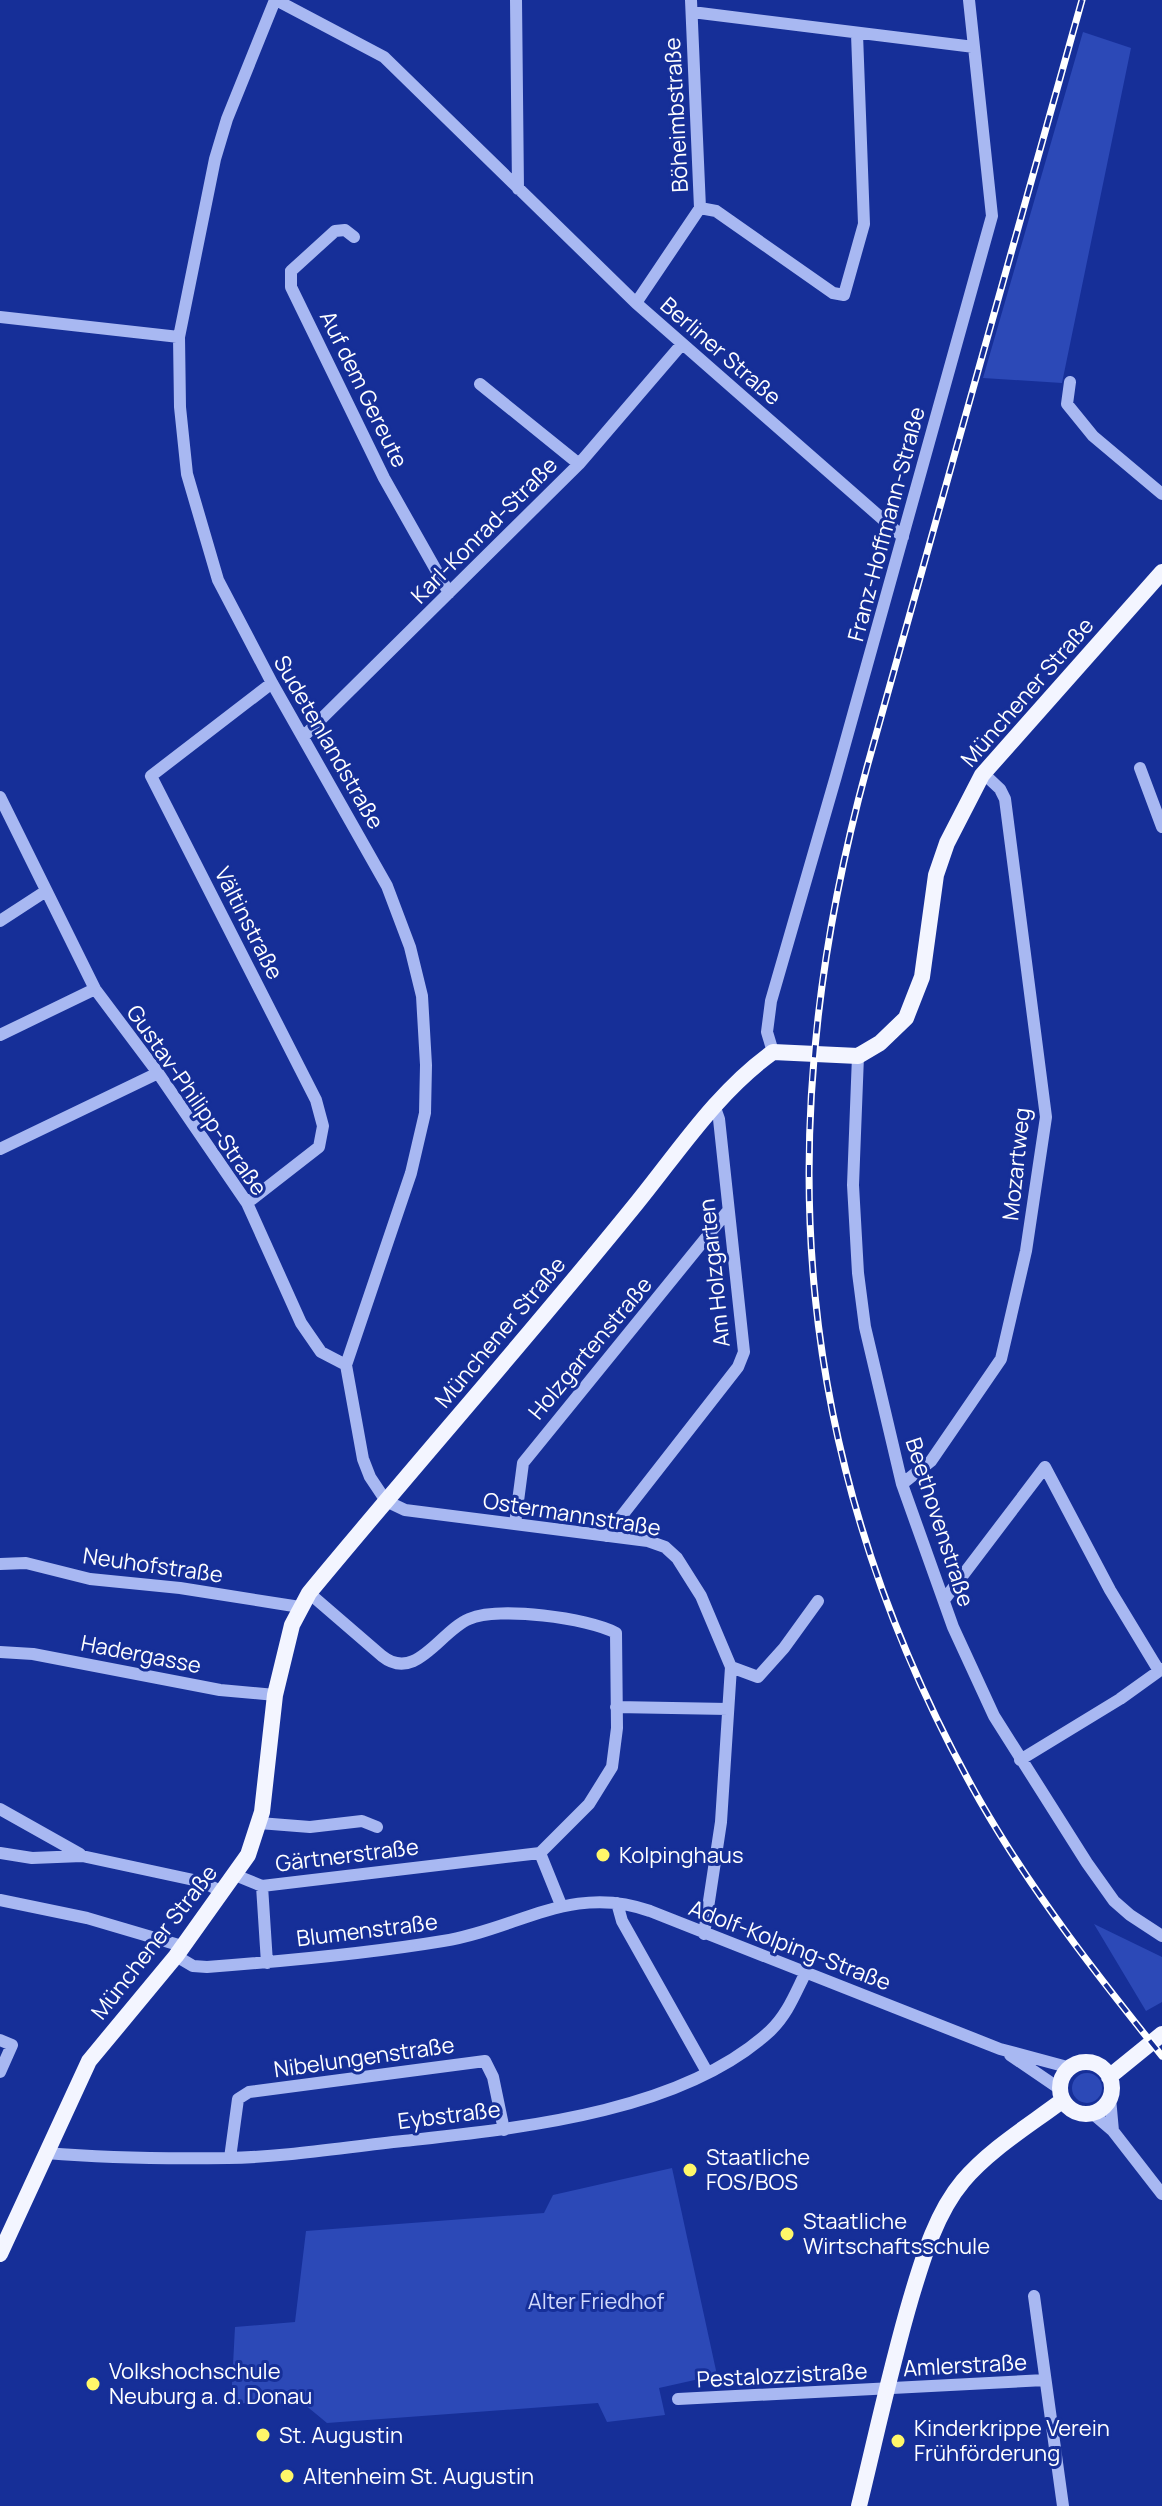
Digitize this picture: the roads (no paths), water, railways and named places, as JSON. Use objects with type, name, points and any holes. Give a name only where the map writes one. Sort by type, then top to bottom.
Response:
[{"type":"main road","name":"Münchener Straße","points":[[858,1056],[880,1043],[906,1018],[917,994],[936,875],[947,843],[983,773],[1162,572]]},
{"type":"main road","points":[[773,1052],[858,1056]]},
{"type":"main road","name":"Münchener Straße","points":[[0,2254],[89,2061],[179,1951],[248,1855],[259,1823],[275,1695],[292,1625],[304,1600],[627,1216],[714,1105],[773,1052]]},
{"type":"main road","points":[[1106,2073],[1144,2050],[1162,2034]]},
{"type":"main road","points":[[1087,2062],[1106,2073],[1110,2098],[1100,2110],[1092,2113],[1073,2111],[1062,2094],[1063,2077],[1071,2068],[1087,2062]]},
{"type":"main road","points":[[859,2506],[924,2257],[941,2216],[963,2181],[1062,2094]]},
{"type":"street","name":"Berliner Straße","points":[[275,0],[384,57],[636,303],[903,537]]},
{"type":"street","name":"Sudetenlandstraße","points":[[275,0],[220,141],[179,337],[180,407],[187,474],[218,580],[272,683],[387,886],[406,936],[422,996],[425,1113],[411,1173],[346,1365],[363,1459],[370,1477],[386,1501]]},
{"type":"street","points":[[516,0],[518,189]]},
{"type":"street","name":"Franz-Hoffmann-Straße","points":[[773,1052],[767,1032],[771,1001],[992,216],[969,0]]},
{"type":"street","points":[[691,6],[857,34],[974,47]]},
{"type":"street","name":"Böheimbstraße","points":[[636,303],[700,208],[691,6]]},
{"type":"street","points":[[700,208],[716,211],[833,293],[844,295],[864,224],[857,34]]},
{"type":"street","name":"Auf dem Gereute","points":[[354,237],[345,230],[335,231],[291,271],[291,287],[384,478],[449,593]]},
{"type":"street","points":[[0,317],[179,337]]},
{"type":"street","name":"Karl-Konrad-Straße","points":[[304,736],[579,464],[682,344]]},
{"type":"street","points":[[1070,382],[1067,404],[1093,436],[1162,494]]},
{"type":"street","points":[[480,384],[579,464]]},
{"type":"street","name":"Vältinstraße","points":[[247,1203],[319,1147],[323,1126],[316,1100],[151,776],[272,683]]},
{"type":"street","points":[[1140,768],[1162,827]]},
{"type":"street","name":"Mozartweg","points":[[902,1484],[931,1461],[1001,1359],[1026,1251],[1046,1117],[1005,799],[1000,789],[983,773]]},
{"type":"street","name":"Gustav-Philipp-Straße","points":[[0,797],[95,989],[158,1073],[247,1203],[301,1323],[321,1352],[346,1365]]},
{"type":"street","points":[[0,921],[46,891]]},
{"type":"street","points":[[0,1035],[95,989]]},
{"type":"street","name":"Beethovenstraße","points":[[858,1056],[853,1185],[858,1273],[865,1327],[902,1484],[953,1627],[994,1716],[1114,1901],[1162,1936]]},
{"type":"street","points":[[0,1149],[158,1073]]},
{"type":"street","name":"Am Holzgarten","points":[[606,1536],[738,1367],[744,1352],[719,1119],[714,1105]]},
{"type":"street","name":"Holzgartenstraße","points":[[515,1524],[523,1463],[727,1212]]},
{"type":"street","points":[[944,1600],[1045,1467],[1110,1590],[1160,1670],[1107,1707],[1020,1760]]},
{"type":"street","name":"Ostermannstraße","points":[[386,1501],[416,1512],[648,1541],[665,1547],[677,1558],[701,1596],[731,1667],[721,1822],[704,1934]]},
{"type":"street","name":"Neuhofstraße","points":[[1,1559],[90,1579],[304,1600]]},
{"type":"street","points":[[304,1600],[391,1663],[402,1666],[422,1657],[454,1628],[472,1618],[541,1615],[603,1626],[616,1633],[615,1755],[606,1778],[589,1804],[540,1853],[561,1905]]},
{"type":"street","points":[[731,1667],[758,1677],[784,1648],[818,1601]]},
{"type":"street","name":"Hadergasse","points":[[0,1652],[93,1664],[220,1690],[275,1695]]},
{"type":"street","points":[[616,1707],[728,1709]]},
{"type":"street","points":[[0,1809],[82,1856]]},
{"type":"street","points":[[259,1823],[310,1827],[362,1821],[377,1827]]},
{"type":"street","points":[[0,1853],[32,1858],[82,1856],[203,1882],[222,1892]]},
{"type":"street","name":"Gärtnerstraße","points":[[235,1875],[262,1886],[540,1853]]},
{"type":"street","points":[[262,1886],[267,1963]]},
{"type":"street","name":"Blumenstraße","points":[[0,1900],[87,1918],[179,1951],[193,1966],[207,1967],[359,1954],[482,1934],[561,1905]]},
{"type":"street","name":"Adolf-Kolping-Straße","points":[[561,1905],[581,1901],[638,1907],[1000,2049],[1071,2068]]},
{"type":"street","points":[[617,1903],[622,1921],[707,2072]]},
{"type":"street","name":"Eybstraße","points":[[46,2153],[230,2158],[504,2130],[621,2106],[707,2072],[747,2049],[786,2013],[805,1974]]},
{"type":"street","points":[[0,2040],[12,2045],[0,2072]]},
{"type":"street","name":"Adolf-Kolping-Straße","points":[[1000,2049],[1062,2094]]},
{"type":"street","name":"Nibelungenstraße","points":[[230,2158],[238,2099],[249,2092],[485,2061],[493,2077],[504,2130]]},
{"type":"street","points":[[1110,2098],[1113,2131]]},
{"type":"street","points":[[1092,2113],[1113,2131],[1162,2194]]},
{"type":"street","name":"Amlerstraße","points":[[1034,2296],[1063,2506]]},
{"type":"street","name":"Amlerstraße","points":[[887,2390],[1045,2380]]},
{"type":"street","name":"Pestalozzistraße","points":[[678,2399],[887,2390]]},
{"type":"railway","points":[[1082,0],[867,767],[835,903],[816,1036],[809,1167],[815,1296],[835,1424],[869,1550],[917,1676],[980,1801],[1021,1868],[1162,2056]]},
{"type":"place","name":"Kolpinghaus","points":[[603,1855]]},
{"type":"place","name":"Staatliche FOS/BOS","points":[[690,2170]]},
{"type":"place","name":"Staatliche Wirtschaftsschule","points":[[787,2234]]},
{"type":"place","name":"Volkshochschule Neuburg a. d. Donau","points":[[93,2384]]},
{"type":"place","name":"St. Augustin","points":[[263,2435]]},
{"type":"place","name":"Kinderkrippe Verein Frühförderung","points":[[898,2441]]},
{"type":"place","name":"Altenheim St. Augustin","points":[[287,2476]]},
{"type":"park label","name":"Alter Friedhof","points":[[596,2301]]}]
